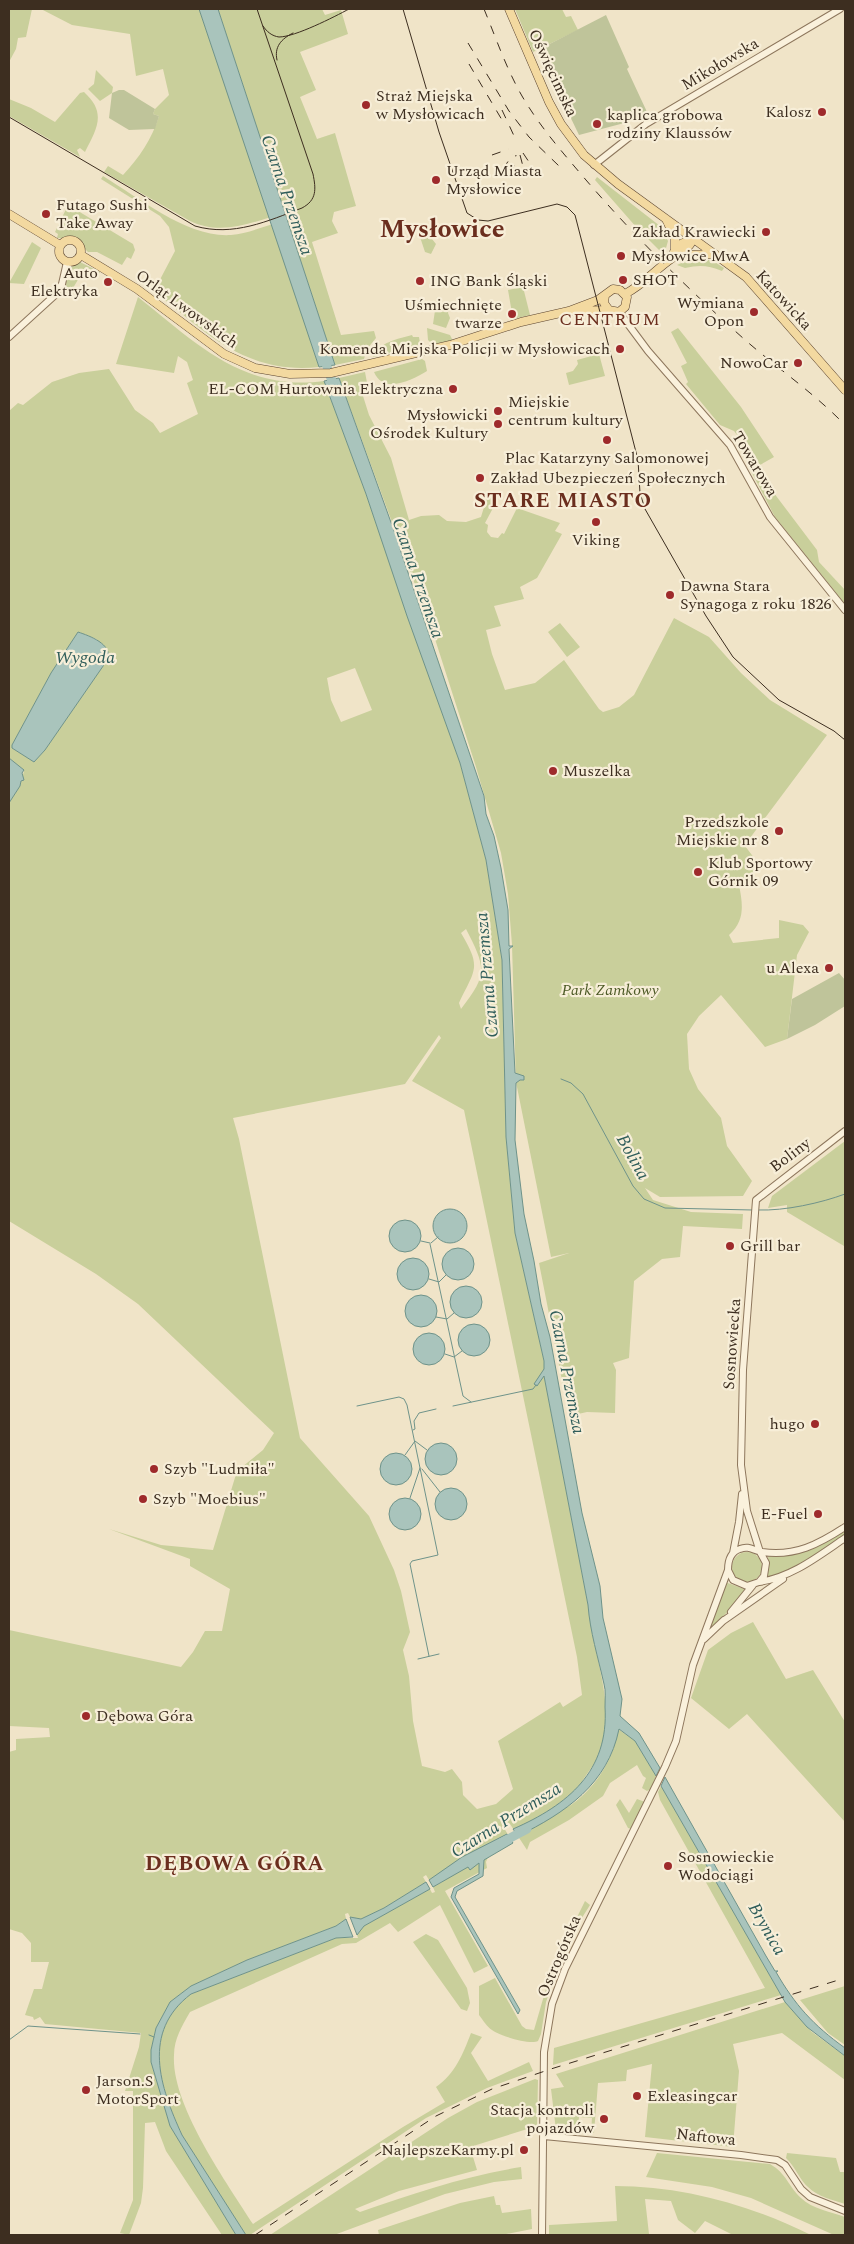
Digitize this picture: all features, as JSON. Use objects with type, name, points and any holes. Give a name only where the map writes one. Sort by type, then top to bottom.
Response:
[{"type":"main road","name":"Oświęcimska","points":[[508,9],[539,82],[557,117],[573,142],[594,165],[694,238]]},
{"type":"main road","points":[[9,214],[60,245]]},
{"type":"main road","points":[[664,216],[672,230],[678,252]]},
{"type":"main road","points":[[625,294],[645,282],[670,260],[678,252],[681,244],[694,238]]},
{"type":"main road","name":"Katowicka","points":[[694,238],[746,277],[762,293],[845,390]]},
{"type":"main road","points":[[66,241],[76,242],[80,248],[80,255],[75,261],[66,262],[59,255],[60,245],[66,241]]},
{"type":"main road","points":[[678,252],[717,255]]},
{"type":"main road","name":"Orląt Lwowskich","points":[[80,255],[142,293],[224,354],[254,368],[290,374],[316,375],[387,361],[450,345],[522,322],[569,311]]},
{"type":"main road","points":[[569,311],[598,300],[610,290],[616,289],[625,294]]},
{"type":"main road","points":[[569,311],[609,310],[619,312],[626,305],[625,294]]},
{"type":"main road","points":[[605,295],[604,303],[609,310]]},
{"type":"street","name":"Mikołowska","points":[[594,165],[646,124],[840,9]]},
{"type":"street","points":[[9,336],[54,296],[62,284],[66,262]]},
{"type":"street","name":"Towarowa","points":[[619,312],[648,351],[730,445],[770,517],[845,610]]},
{"type":"street","name":"Boliny","points":[[755,1204],[756,1200],[763,1193],[845,1131]]},
{"type":"street","name":"Sosnowiecka","points":[[666,1766],[676,1740],[693,1665],[728,1570],[728,1563],[732,1554],[739,1522],[743,1485],[743,1370],[755,1204]]},
{"type":"street","name":"Sosnowiecka","points":[[702,1641],[723,1621],[766,1570],[764,1557],[760,1552],[747,1511],[743,1485]]},
{"type":"street","points":[[732,1554],[746,1547],[760,1552],[783,1553],[808,1549],[845,1527]]},
{"type":"street","points":[[723,1621],[845,1538]]},
{"type":"street","points":[[728,1570],[737,1584],[756,1584],[782,1578],[795,1571]]},
{"type":"street","name":"Ostrogórska","points":[[542,2235],[545,2045],[549,2016],[555,1993],[565,1969],[666,1766]]},
{"type":"street","name":"Naftowa","points":[[544,2136],[777,2160],[785,2165],[801,2189],[810,2197],[845,2211]]},
{"type":"green space","points":[[9,9],[32,9],[26,37],[18,38],[16,49],[9,62]]},
{"type":"green space","points":[[41,9],[199,9],[271,217],[240,226],[220,228],[200,225],[104,172],[108,166],[123,175],[140,155],[149,140],[159,116],[153,114],[155,109],[169,95],[163,69],[136,76],[130,34],[72,25]]},
{"type":"green space","points":[[218,9],[322,9],[325,15],[341,10],[348,34],[300,52],[316,90],[300,97],[317,139],[335,133],[356,206],[334,212],[332,221],[338,233],[312,242],[341,335],[374,331],[376,338],[367,349],[364,359],[335,365]]},
{"type":"green space","points":[[515,9],[562,9],[566,17],[571,16],[578,30],[533,52]]},
{"type":"green space","points":[[606,15],[629,67],[627,69],[647,112],[628,122],[579,135],[538,50]]},
{"type":"green space","points":[[96,70],[113,87],[112,93],[100,101],[88,89],[94,84]]},
{"type":"green space","points":[[124,90],[155,109],[153,114],[159,116],[155,129],[129,130],[109,118],[112,93]]},
{"type":"green space","points":[[84,92],[96,107],[98,121],[85,152],[80,148],[77,150],[80,157],[9,116],[9,99],[31,108],[55,122],[80,93]]},
{"type":"green space","points":[[103,176],[164,215],[198,230],[231,235],[273,224],[319,367],[293,368],[249,358],[210,336],[154,291],[175,251],[169,227],[160,216],[101,179]]},
{"type":"green space","points":[[597,177],[660,226],[668,241],[664,255],[637,228],[595,180]]},
{"type":"green space","points":[[68,205],[133,244],[135,250],[131,259],[127,257],[122,265],[97,252],[88,252],[74,238],[57,238],[58,234],[55,232]]},
{"type":"green space","points":[[429,226],[432,239],[436,244],[431,254],[425,252],[419,234],[419,229]]},
{"type":"green space","points":[[32,242],[41,248],[24,284],[9,283]]},
{"type":"green space","points":[[701,258],[713,261],[724,268],[722,271],[708,267],[685,268],[677,265],[690,259]]},
{"type":"green space","points":[[80,262],[100,272],[97,276],[85,268],[67,298],[59,293],[70,268]]},
{"type":"green space","points":[[523,287],[530,315],[513,319],[508,290]]},
{"type":"green space","points":[[138,297],[201,347],[245,371],[269,379],[295,382],[324,381],[366,494],[460,763],[486,860],[502,960],[506,1137],[515,1233],[544,1361],[544,1375],[606,1709],[606,1726],[601,1750],[568,1807],[586,1792],[601,1773],[612,1752],[618,1729],[635,1741],[656,1776],[651,1789],[647,1791],[642,1788],[646,1778],[637,1765],[610,1783],[603,1796],[569,1820],[530,1842],[527,1850],[510,1824],[504,1828],[513,1843],[490,1852],[486,1862],[487,1868],[445,1891],[488,1966],[474,1973],[440,1905],[398,1932],[390,1923],[356,1943],[342,1944],[190,2012],[179,2033],[174,2049],[175,2075],[181,2097],[216,2166],[253,2224],[445,2102],[436,2087],[453,2070],[471,2033],[482,2037],[471,2053],[488,2081],[529,2062],[533,2071],[487,2088],[426,2118],[250,2235],[246,2235],[182,2135],[174,2116],[162,2079],[160,2060],[160,2042],[165,2025],[175,2009],[191,1994],[336,1938],[358,1938],[357,1935],[364,1926],[430,1889],[432,1893],[435,1892],[433,1887],[442,1882],[439,1874],[429,1880],[426,1875],[423,1877],[426,1882],[384,1908],[361,1919],[350,1917],[348,1913],[345,1914],[346,1919],[336,1926],[247,1960],[191,1986],[170,2002],[156,2028],[151,2050],[151,2062],[170,2126],[236,2235],[222,2235],[166,2151],[155,2122],[145,2123],[141,2203],[129,2235],[120,2233],[133,2200],[133,2091],[125,2091],[139,2047],[141,2033],[45,2024],[40,2017],[34,2020],[33,2017],[25,2015],[34,1989],[42,1989],[49,1962],[31,1962],[31,1943],[22,1933],[9,1929],[9,1752],[16,1750],[16,1739],[50,1737],[49,1728],[9,1726],[9,1630],[181,1667],[193,1652],[205,1631],[222,1631],[230,1589],[190,1566],[190,1559],[109,1529],[161,1545],[213,1550],[237,1471],[263,1450],[274,1433],[138,1304],[96,1274],[9,1221],[9,803],[20,786],[24,771],[9,758],[9,411],[18,403],[23,405],[52,382],[79,373],[109,369],[135,410],[153,423],[160,433],[198,414],[187,383],[193,380],[187,362],[178,356],[174,373],[116,364]],"holes":[[[78,632],[96,639],[110,654],[45,750],[34,762],[12,748],[12,745],[51,673]],[[355,668],[372,710],[341,722],[331,700],[327,678]],[[466,929],[477,953],[481,970],[480,979],[476,987],[461,1009],[459,1003],[474,968],[472,954],[461,933]],[[439,1035],[441,1038],[412,1081],[464,1110],[577,1657],[582,1695],[563,1707],[560,1702],[498,1741],[513,1789],[496,1804],[477,1809],[463,1795],[462,1782],[452,1769],[445,1772],[422,1766],[413,1721],[409,1676],[403,1650],[410,1632],[401,1591],[394,1570],[369,1516],[300,1438],[239,1139],[233,1118],[405,1084]]]},
{"type":"green space","points":[[437,297],[439,309],[449,307],[448,313],[450,318],[446,328],[433,324]]},
{"type":"green space","points":[[427,328],[450,335],[453,341],[432,344],[428,340]]},
{"type":"green space","points":[[678,328],[741,407],[774,457],[760,465],[734,431],[720,425],[686,384],[688,382],[681,366],[687,363],[671,332]]},
{"type":"green space","points":[[412,335],[413,337],[419,337],[420,343],[416,348],[373,357],[384,345]]},
{"type":"green space","points":[[599,354],[605,376],[569,385],[566,373],[573,371],[578,364],[577,360]]},
{"type":"green space","points":[[422,359],[425,361],[427,371],[406,382],[398,384],[384,383],[378,379],[374,372]]},
{"type":"green space","name":"Park Zamkowy","points":[[365,372],[368,388],[363,396],[369,415],[391,458],[409,520],[421,516],[439,515],[447,521],[466,522],[481,517],[488,494],[500,495],[485,523],[488,525],[487,532],[491,537],[498,538],[502,533],[504,534],[517,508],[560,523],[555,531],[562,534],[537,578],[520,587],[524,599],[494,606],[501,626],[486,630],[492,654],[505,690],[535,683],[564,660],[599,709],[603,712],[619,707],[634,695],[674,618],[709,637],[741,673],[770,700],[827,735],[750,838],[742,842],[761,867],[739,885],[741,899],[740,918],[738,924],[729,935],[733,943],[779,938],[779,920],[803,925],[809,932],[797,955],[787,1039],[765,1047],[721,995],[699,1016],[687,1034],[689,1069],[698,1089],[721,1118],[727,1146],[752,1181],[743,1196],[660,1197],[645,1188],[653,1200],[691,1212],[743,1214],[742,1229],[683,1226],[680,1257],[662,1259],[634,1281],[629,1358],[613,1363],[616,1370],[615,1413],[587,1412],[569,1416],[539,1263],[569,1253],[551,1257],[516,1082],[512,945],[508,894],[501,853],[435,639],[339,378]]},
{"type":"green space","points":[[755,468],[817,550],[819,562],[845,590],[845,604],[775,517],[751,471]]},
{"type":"green space","points":[[560,623],[580,647],[567,657],[548,632]]},
{"type":"green space","points":[[839,973],[845,980],[845,1006],[815,1025],[787,1039],[792,999]]},
{"type":"green space","points":[[845,1141],[844,1246],[787,1212],[787,1205],[768,1208],[772,1196]]},
{"type":"green space","points":[[845,1531],[845,1535],[789,1571],[766,1578],[769,1567],[768,1556],[800,1553],[826,1542]]},
{"type":"green space","points":[[747,1552],[758,1556],[762,1567],[758,1578],[747,1582],[736,1578],[732,1567],[736,1556]]},
{"type":"green space","points":[[725,1582],[747,1590],[710,1631],[709,1630]]},
{"type":"green space","points":[[753,1622],[786,1679],[813,1670],[845,1722],[845,1822],[747,1714],[729,1729],[691,1698],[708,1650],[731,1633]]},
{"type":"green space","points":[[661,1786],[781,1995],[553,2065],[554,2048],[765,1988],[660,1800],[658,1792]]},
{"type":"green space","points":[[620,1799],[629,1813],[637,1799],[645,1802],[631,1829],[628,1828],[616,1805]]},
{"type":"green space","points":[[585,1901],[590,1905],[573,1932],[560,1962],[546,2002],[541,2034],[538,2041],[529,2042],[515,2039],[490,2029],[479,2015],[479,1986],[495,1978],[522,2026],[526,2029],[534,2030],[552,1968]]},
{"type":"green space","points":[[426,1934],[438,1940],[467,1988],[470,2003],[467,2011],[461,2009],[413,1942]]},
{"type":"green space","points":[[845,1986],[845,2045],[828,2033],[800,2000]]},
{"type":"green space","points":[[785,2002],[812,2032],[845,2056],[845,2080],[782,2033],[733,2044],[739,2071],[733,2147],[645,2137],[652,2064],[627,2070],[626,2081],[598,2083],[594,2133],[591,2132],[592,2118],[579,2117],[578,2131],[556,2130],[551,2089],[564,2087],[556,2074]]},
{"type":"green space","points":[[535,2079],[538,2080],[537,2126],[470,2147],[477,2170],[399,2191],[355,2209],[360,2212],[440,2186],[480,2175],[521,2167],[522,2179],[494,2182],[445,2194],[334,2235],[270,2235],[448,2118],[477,2102]]},
{"type":"green space","points":[[657,2153],[770,2164],[784,2176],[797,2194],[806,2202],[816,2208],[845,2217],[845,2235],[834,2235],[751,2198],[712,2187],[646,2177]]},
{"type":"green space","points":[[787,2153],[836,2158],[840,2172],[845,2172],[845,2204],[821,2196],[808,2187],[786,2158]]},
{"type":"green space","points":[[615,2186],[666,2189],[716,2199],[788,2224],[811,2235],[733,2235],[705,2221],[695,2233],[678,2220],[671,2201],[645,2199],[649,2234],[549,2235],[549,2225],[617,2221]]},
{"type":"green space","points":[[494,2196],[496,2205],[500,2205],[502,2213],[531,2209],[532,2229],[501,2235],[379,2235],[378,2230],[460,2203]]},
{"type":"water","points":[[199,9],[218,9],[335,365],[319,367]]},
{"type":"water","points":[[339,378],[397,539],[400,540],[400,549],[484,796],[486,814],[494,836],[508,910],[509,946],[513,946],[509,949],[515,1073],[524,1076],[524,1080],[516,1083],[515,1140],[524,1214],[541,1304],[550,1337],[582,1513],[600,1586],[603,1618],[622,1699],[620,1716],[639,1733],[660,1768],[656,1776],[635,1741],[619,1729],[605,1766],[595,1781],[568,1807],[518,1836],[513,1829],[551,1809],[567,1797],[581,1783],[592,1767],[600,1750],[604,1730],[605,1689],[592,1635],[588,1605],[544,1376],[537,1386],[534,1384],[544,1369],[544,1361],[515,1233],[506,1137],[502,960],[486,860],[460,763],[407,616],[366,494],[324,381]]},
{"type":"water","name":"Wygoda","points":[[78,632],[99,641],[107,649],[108,659],[45,750],[34,762],[12,748],[12,745],[51,673]]},
{"type":"water","points":[[9,758],[24,770],[22,773],[24,780],[21,781],[20,786],[9,803]]},
{"type":"water","points":[[450,1209],[462,1214],[467,1226],[462,1238],[450,1243],[438,1238],[433,1226],[438,1214]]},
{"type":"water","points":[[405,1220],[417,1224],[421,1236],[417,1248],[405,1252],[393,1248],[389,1236],[393,1224]]},
{"type":"water","points":[[458,1248],[470,1252],[474,1264],[470,1276],[458,1280],[446,1276],[442,1264],[446,1252]]},
{"type":"water","points":[[413,1258],[425,1262],[429,1274],[425,1286],[413,1290],[401,1286],[397,1274],[401,1262]]},
{"type":"water","points":[[466,1286],[478,1290],[482,1302],[478,1314],[466,1318],[454,1314],[450,1302],[454,1290]]},
{"type":"water","points":[[421,1295],[433,1299],[437,1311],[433,1323],[421,1327],[409,1323],[405,1311],[409,1299]]},
{"type":"water","points":[[474,1324],[486,1328],[490,1340],[486,1352],[474,1356],[462,1352],[458,1340],[462,1328]]},
{"type":"water","points":[[429,1333],[441,1337],[445,1349],[441,1361],[429,1365],[417,1361],[413,1349],[417,1337]]},
{"type":"water","points":[[441,1443],[453,1447],[457,1459],[453,1471],[441,1475],[429,1471],[425,1459],[429,1447]]},
{"type":"water","points":[[396,1453],[408,1457],[412,1469],[408,1481],[396,1485],[384,1481],[380,1469],[384,1457]]},
{"type":"water","points":[[451,1488],[463,1492],[467,1504],[463,1516],[451,1520],[439,1516],[435,1504],[439,1492]]},
{"type":"water","points":[[405,1498],[417,1502],[421,1514],[417,1526],[405,1530],[393,1526],[389,1514],[393,1502]]},
{"type":"water","points":[[665,1777],[766,1956],[775,1971],[778,1971],[776,1972],[783,1984],[806,2014],[823,2031],[845,2048],[845,2056],[807,2027],[785,2002],[661,1786]]},
{"type":"water","points":[[507,1834],[513,1843],[484,1860],[483,1876],[457,1891],[455,1897],[520,2010],[518,2014],[451,1897],[454,1888],[479,1874],[479,1863],[470,1870],[468,1867],[433,1887],[429,1880],[462,1857]]},
{"type":"water","points":[[426,1882],[430,1889],[364,1926],[357,1935],[350,1917],[361,1919],[384,1908]]},
{"type":"water","points":[[346,1919],[353,1937],[336,1938],[191,1994],[175,2009],[165,2025],[160,2043],[160,2061],[167,2098],[182,2135],[246,2235],[236,2235],[170,2126],[151,2062],[151,2050],[156,2028],[170,2002],[191,1986],[247,1960],[336,1926]]},
{"type":"waterway","name":"Czarna Przemsza","points":[[323,355],[335,390]]},
{"type":"waterway","name":"Bolina","points":[[561,1079],[571,1083],[583,1094],[633,1186],[644,1199],[665,1208],[752,1210]]},
{"type":"waterway","name":"Bolina","points":[[758,1210],[803,1206],[845,1194]]},
{"type":"waterway","points":[[431,1243],[438,1237]]},
{"type":"waterway","points":[[421,1241],[430,1243]]},
{"type":"waterway","points":[[430,1244],[463,1396],[471,1402]]},
{"type":"waterway","points":[[429,1279],[439,1282],[446,1275]]},
{"type":"waterway","points":[[436,1317],[447,1319],[454,1313]]},
{"type":"waterway","points":[[445,1354],[454,1357],[462,1351]]},
{"type":"waterway","points":[[453,1406],[533,1389],[536,1385]]},
{"type":"waterway","points":[[357,1406],[399,1397],[404,1399],[407,1405],[438,1555],[412,1561],[410,1564],[429,1656]]},
{"type":"waterway","points":[[413,1430],[415,1429],[414,1421],[419,1413],[436,1409]]},
{"type":"waterway","points":[[405,1455],[415,1441],[427,1450]]},
{"type":"waterway","points":[[410,1498],[420,1468]]},
{"type":"waterway","points":[[422,1469],[440,1492]]},
{"type":"waterway","points":[[418,1659],[439,1654]]},
{"type":"waterway","name":"Czarna Przemsza","points":[[501,1843],[527,1829]]},
{"type":"waterway","points":[[9,2040],[28,2026],[140,2034]]},
{"type":"waterway","points":[[149,2035],[154,2037]]},
{"type":"tram line","points":[[9,117],[195,226],[209,229],[237,229],[302,208],[313,198],[315,185],[313,174],[257,9]]},
{"type":"tram line","points":[[263,26],[274,36],[286,36],[314,26],[349,9]]},
{"type":"tram line","points":[[403,9],[439,132],[467,213],[478,220],[488,221],[557,204],[567,207],[575,215],[638,460],[640,493],[645,509],[706,616],[733,657],[779,700],[834,731],[845,740]]},
{"type":"tram line","points":[[277,60],[276,55],[279,44],[293,33]]},
{"type":"railway","points":[[484,9],[506,64],[522,96],[544,129],[586,180],[662,262],[703,301],[744,339],[821,402],[845,425]]},
{"type":"railway","points":[[468,43],[509,111],[529,137],[559,166]]},
{"type":"railway","points":[[469,64],[502,120]]},
{"type":"railway","points":[[502,110],[515,138]]},
{"type":"railway","points":[[492,155],[509,149]]},
{"type":"railway","points":[[523,153],[535,171]]},
{"type":"railway","points":[[503,169],[513,154]]},
{"type":"railway","points":[[512,174],[516,155]]},
{"type":"railway","points":[[520,155],[525,174]]},
{"type":"railway","points":[[255,2235],[436,2116],[492,2089],[845,1978]]},
{"type":"place","name":"Straż Miejska w Mysłowicach","points":[[366,105]]},
{"type":"place","name":"Kalosz","points":[[822,112]]},
{"type":"place","name":"kaplica grobowa rodziny Klaussów","points":[[597,124]]},
{"type":"place","name":"Urząd Miasta Mysłowice","points":[[436,180]]},
{"type":"place","name":"Futago Sushi Take Away","points":[[46,214]]},
{"type":"place","name":"Zakład Krawiecki","points":[[766,232]]},
{"type":"place","name":"Mysłowice MwA","points":[[621,256]]},
{"type":"place","name":"SHOT","points":[[623,280]]},
{"type":"place","name":"ING Bank Śląski","points":[[420,281]]},
{"type":"place","name":"Auto Elektryka","points":[[108,282]]},
{"type":"place","name":"Wymiana Opon","points":[[754,312]]},
{"type":"place","name":"Uśmiechnięte twarze","points":[[512,314]]},
{"type":"place","name":"Komenda Miejska Policji w Mysłowicach","points":[[620,349]]},
{"type":"place","name":"NowoCar","points":[[798,363]]},
{"type":"place","name":"EL-COM Hurtownia Elektryczna","points":[[453,389]]},
{"type":"place","name":"Miejskie centrum kultury","points":[[498,411]]},
{"type":"place","name":"Mysłowicki Ośrodek Kultury","points":[[498,424]]},
{"type":"place","name":"Plac Katarzyny Salomonowej","points":[[607,440]]},
{"type":"place","name":"Zakład Ubezpieczeń Społecznych","points":[[480,478]]},
{"type":"place","name":"Viking","points":[[596,522]]},
{"type":"place","name":"Dawna Stara Synagoga z roku 1826","points":[[670,595]]},
{"type":"place","name":"Muszelka","points":[[553,771]]},
{"type":"place","name":"Przedszkole Miejskie nr 8","points":[[779,831]]},
{"type":"place","name":"Klub Sportowy Górnik 09","points":[[698,872]]},
{"type":"place","name":"u Alexa","points":[[829,968]]},
{"type":"place","name":"Grill bar","points":[[730,1246]]},
{"type":"place","name":"hugo","points":[[815,1424]]},
{"type":"place","name":"Szyb \"Ludmiła\"","points":[[154,1469]]},
{"type":"place","name":"Szyb \"Moebius\"","points":[[143,1499]]},
{"type":"place","name":"E-Fuel","points":[[818,1514]]},
{"type":"place","name":"Dębowa Góra","points":[[86,1716]]},
{"type":"place","name":"Sosnowieckie Wodociągi","points":[[668,1866]]},
{"type":"place","name":"Jarson.S MotorSport","points":[[86,2090]]},
{"type":"place","name":"Exleasingcar","points":[[637,2096]]},
{"type":"place","name":"Stacja kontroli pojazdów","points":[[604,2119]]},
{"type":"place","name":"NajlepszeKarmy.pl","points":[[524,2150]]},
{"type":"district","name":"Mysłowice","points":[[442,229]]},
{"type":"district","name":"CENTRUM","points":[[610,319]]},
{"type":"district","name":"STARE MIASTO","points":[[563,501]]},
{"type":"district","name":"DĘBOWA GÓRA","points":[[235,1864]]},
{"type":"water label","name":"Brynica","points":[[767,1929]]}]
